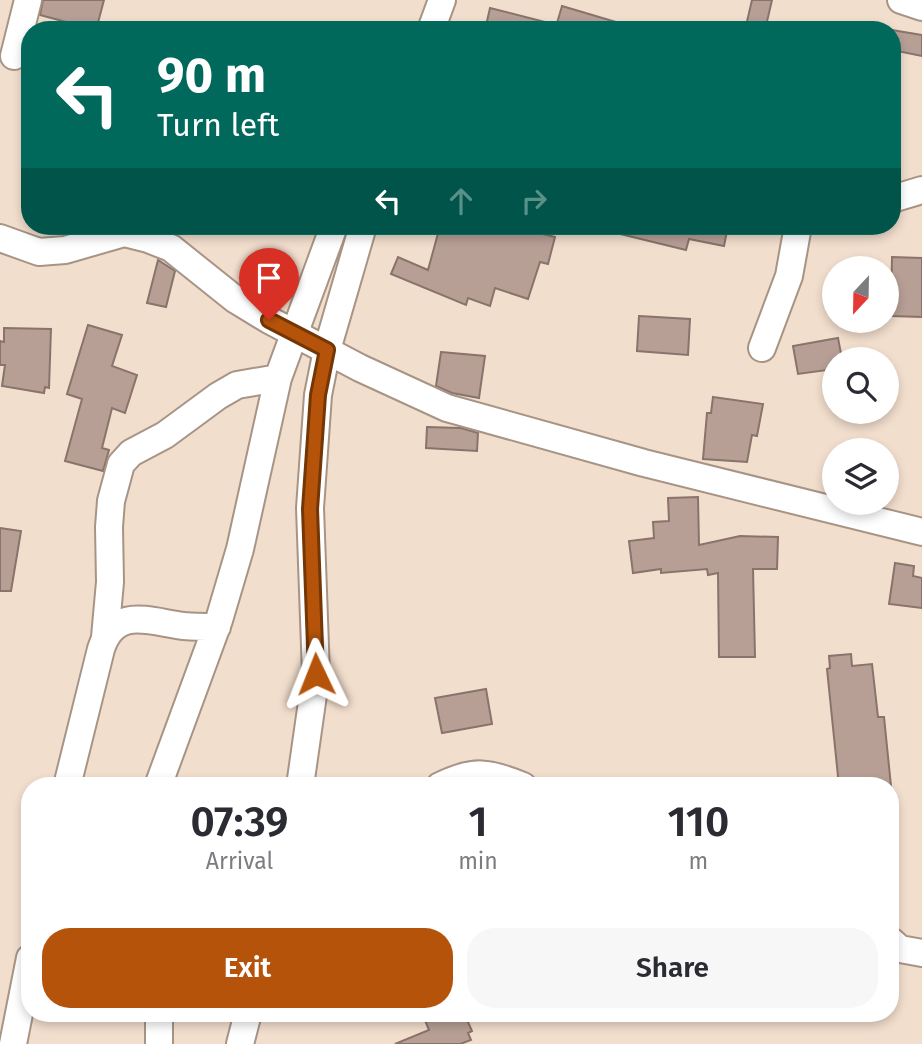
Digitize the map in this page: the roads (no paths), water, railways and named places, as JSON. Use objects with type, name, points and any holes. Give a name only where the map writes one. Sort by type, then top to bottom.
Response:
[{"type":"street","points":[[23,21],[28,0]]},
{"type":"street","points":[[434,21],[442,0]]},
{"type":"street","points":[[901,0],[922,7]]},
{"type":"street","points":[[14,56],[21,28]]},
{"type":"street","points":[[901,196],[922,190]]},
{"type":"street","points":[[0,239],[38,252],[65,250],[117,235]]},
{"type":"street","points":[[132,235],[171,248],[236,300],[294,334],[447,408],[644,463],[922,532]]},
{"type":"street","points":[[161,777],[217,628],[240,549],[278,378],[331,235]]},
{"type":"street","points":[[301,777],[316,674],[310,509],[318,395],[327,350],[360,235]]},
{"type":"street","points":[[762,348],[789,276],[796,235]]},
{"type":"street","points":[[69,777],[105,637],[110,582],[110,514],[121,464],[131,453],[165,435],[237,385],[278,378]]},
{"type":"street","points":[[105,637],[116,625],[141,619],[217,628]]},
{"type":"street","points":[[463,777],[490,774],[498,777]]},
{"type":"street","points":[[899,948],[922,953]]},
{"type":"street","points":[[13,1044],[21,1004]]},
{"type":"street","points":[[159,1022],[159,1044]]},
{"type":"street","points":[[240,1044],[246,1022]]}]
